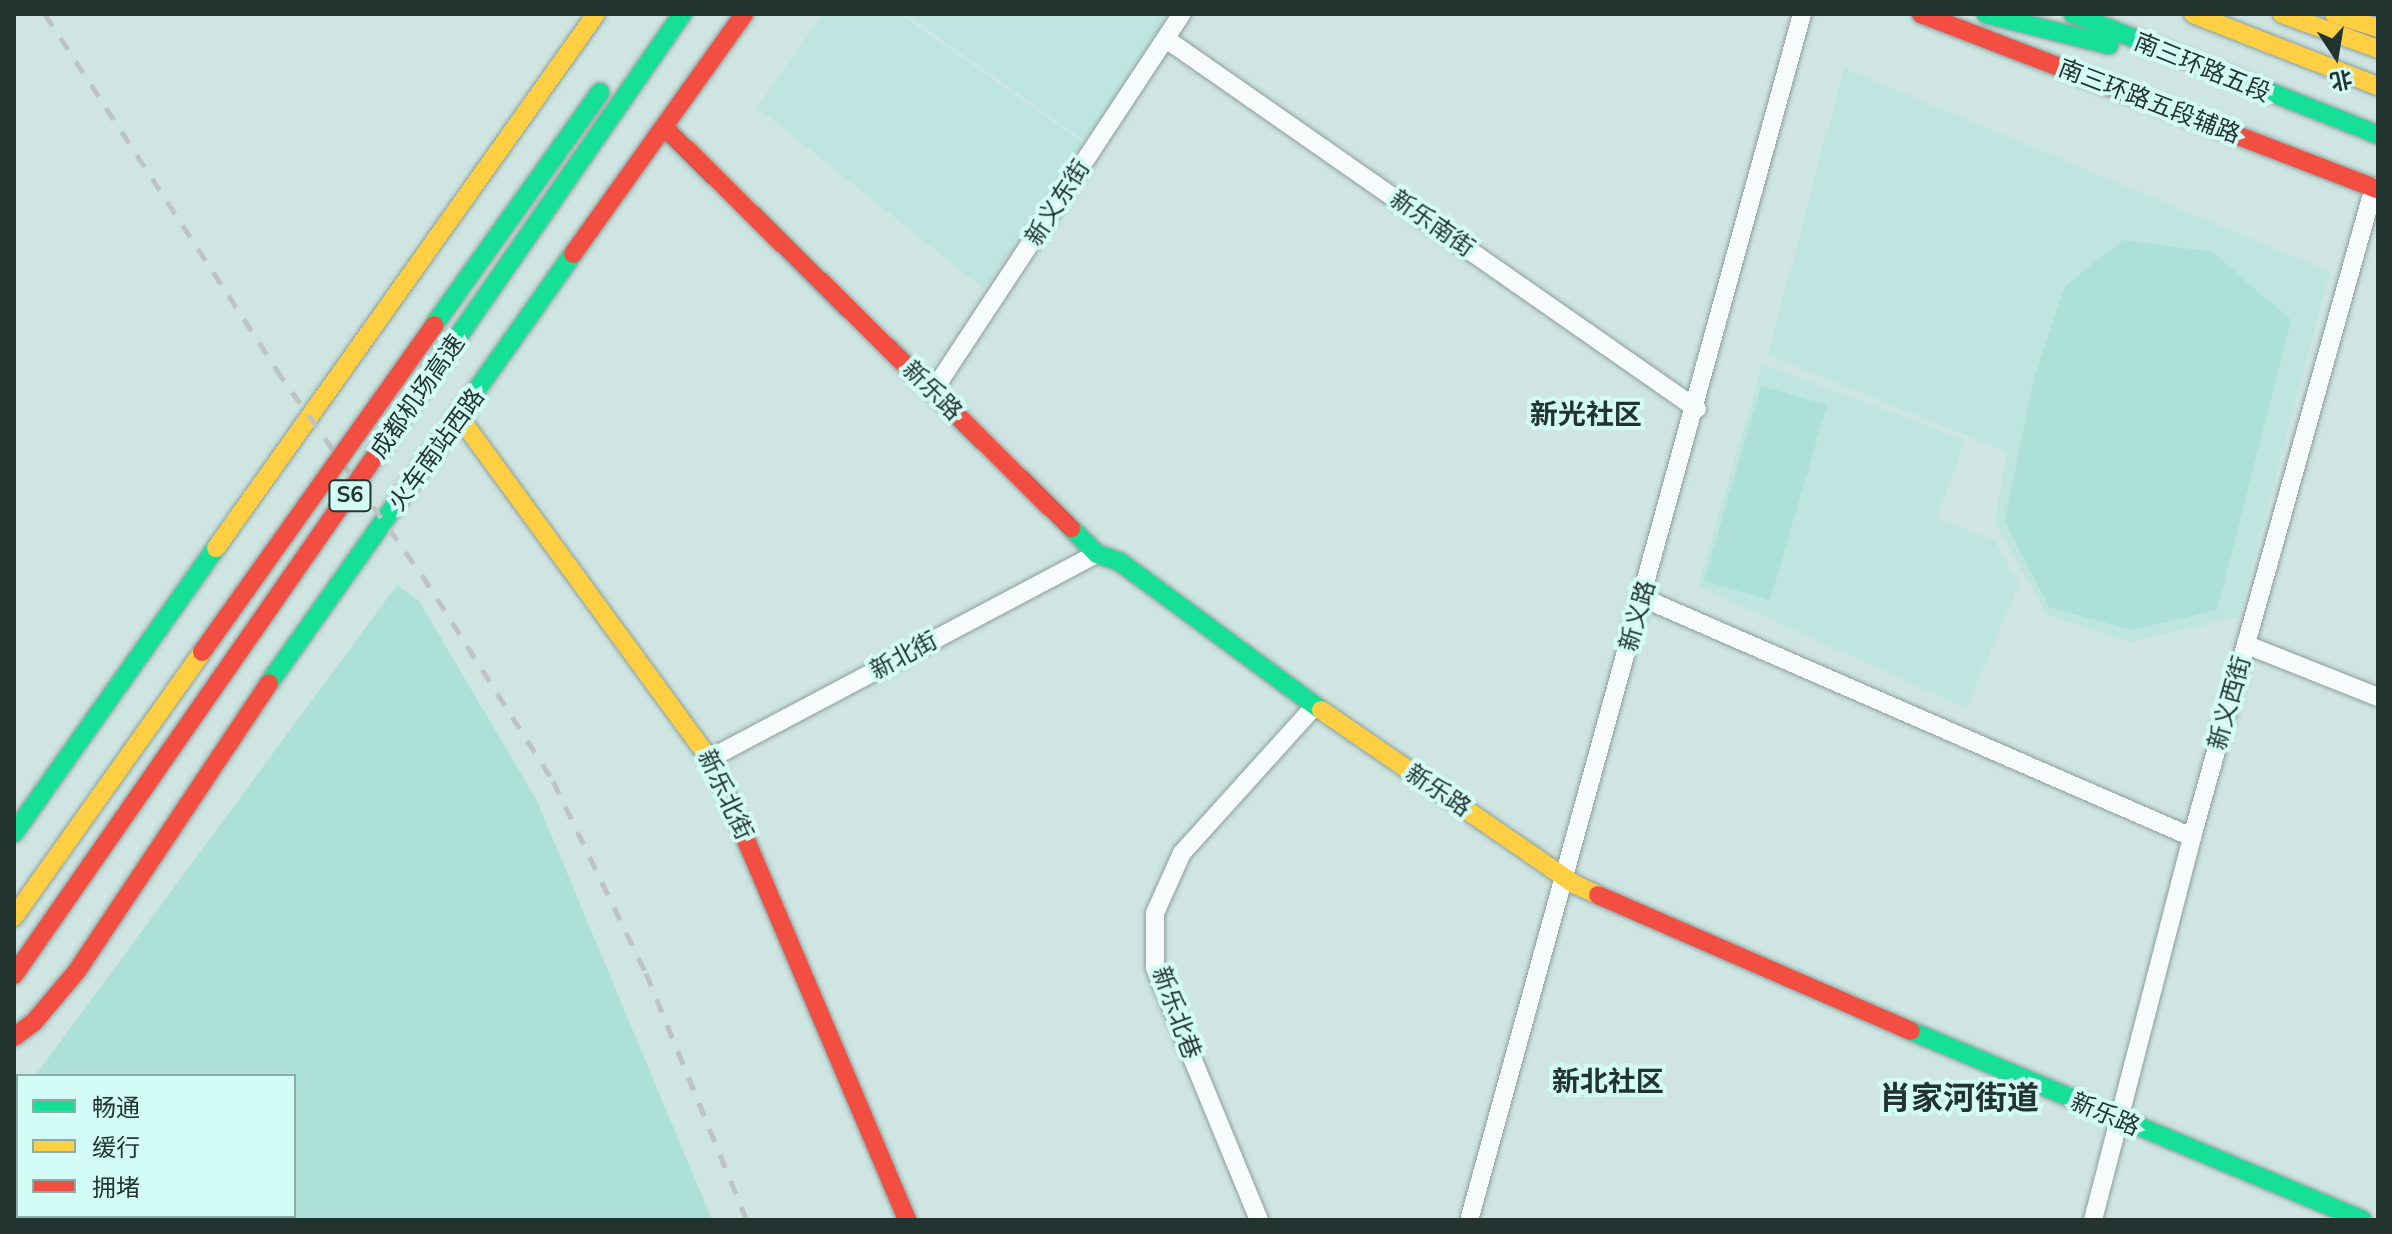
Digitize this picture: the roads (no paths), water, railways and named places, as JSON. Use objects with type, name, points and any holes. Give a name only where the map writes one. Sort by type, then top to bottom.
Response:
[{"type":"main road","points":[[14,833],[596,14]]},
{"type":"main road","name":"成都机场高速","points":[[14,975],[682,14]]},
{"type":"main road","name":"火车南站西路","points":[[14,1037],[34,1022],[77,971],[233,734],[666,129],[744,14]]},
{"type":"main road","name":"南三环路五段辅路","points":[[1921,14],[1996,47],[2376,188]]},
{"type":"main road","points":[[1986,14],[2080,40],[2165,54]]},
{"type":"main road","name":"南三环路五段","points":[[2073,14],[2165,54],[2378,135]]},
{"type":"main road","name":"南三环路五段","points":[[2193,14],[2378,86]]},
{"type":"main road","points":[[2334,14],[2378,28]]},
{"type":"main road","points":[[2286,16],[2378,49]]},
{"type":"main road","name":"成都机场高速","points":[[14,917],[610,78]]},
{"type":"main road","points":[[2255,89],[2378,152]]},
{"type":"main road","name":"新乐路","points":[[666,129],[1097,554],[1120,562],[1315,706],[1563,876],[2115,1119],[2362,1220]]},
{"type":"main road","name":"新乐北街","points":[[460,418],[711,758],[907,1220]]},
{"type":"street","name":"新义东街","points":[[933,391],[1182,14]]},
{"type":"street","name":"新义路","points":[[1470,1219],[1563,876],[1697,409],[1802,14]]},
{"type":"street","name":"新乐南街","points":[[1166,39],[1697,409]]},
{"type":"street","name":"新义西街","points":[[2093,1220],[2115,1119],[2192,837],[2376,188]]},
{"type":"street","name":"新北街","points":[[711,758],[1097,554]]},
{"type":"street","points":[[1643,598],[2192,837]]},
{"type":"street","points":[[2247,645],[2378,697]]},
{"type":"street","name":"新乐北巷","points":[[1259,1220],[1155,968],[1155,913],[1182,853],[1315,706]]},
{"type":"railway","points":[[45,14],[276,369],[422,575],[553,781],[646,973],[747,1220]]},
{"type":"district","name":"新光社区","points":[[1586,415]]},
{"type":"district","name":"新北社区","points":[[1608,1082]]},
{"type":"district","name":"肖家河街道","points":[[1959,1099]]}]
